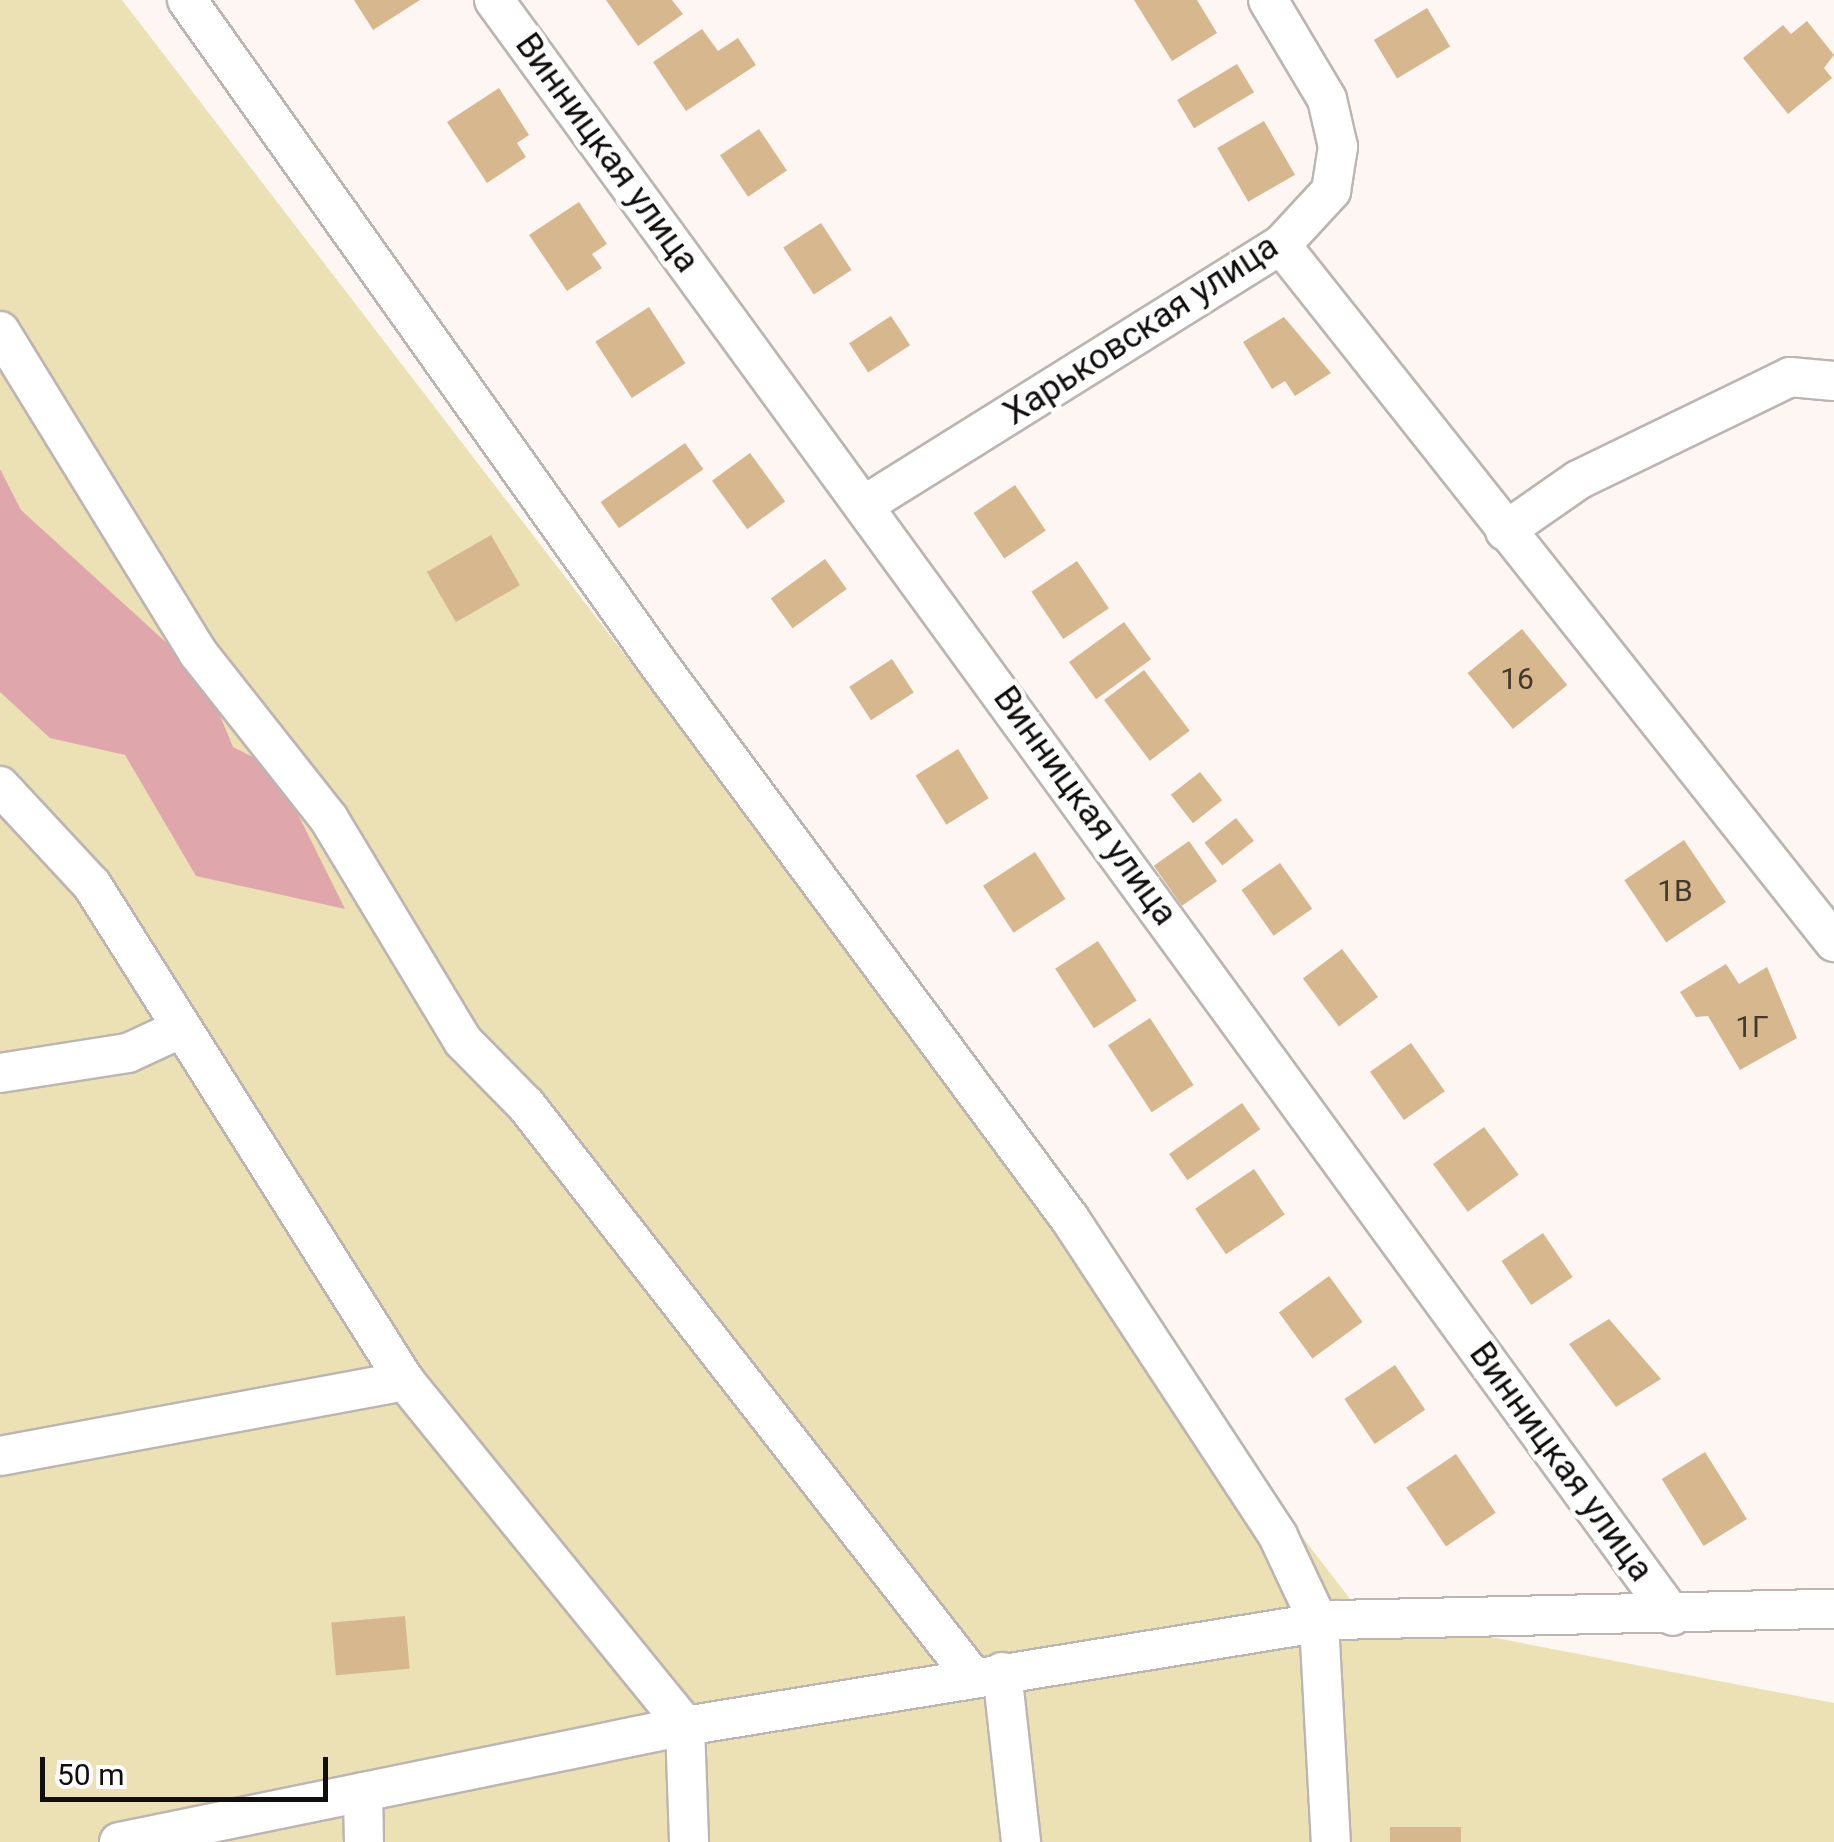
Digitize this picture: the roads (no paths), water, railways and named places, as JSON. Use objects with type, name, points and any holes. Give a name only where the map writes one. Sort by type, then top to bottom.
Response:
[{"type":"street","points":[[187,0],[660,666],[1070,1219],[1278,1536],[1319,1622],[1331,1842]]},
{"type":"street","name":"Винницкая улица","points":[[494,0],[866,504],[1673,1616]]},
{"type":"street","name":"Харьковская улица","points":[[866,504],[1281,246],[1331,190],[1338,146],[1326,99],[1268,0]]},
{"type":"street","points":[[1281,246],[1834,942]]},
{"type":"street","points":[[0,331],[198,653],[330,820],[462,1041],[526,1105],[987,1674],[1021,1842]]},
{"type":"street","points":[[1505,531],[1578,480],[1790,377],[1834,381]]},
{"type":"street","points":[[0,786],[92,884],[180,1029],[406,1381],[684,1726],[689,1842]]},
{"type":"street","points":[[0,1073],[128,1053],[180,1029]]},
{"type":"street","points":[[0,1456],[406,1381]]},
{"type":"street","points":[[119,1842],[161,1837],[684,1726],[1319,1622],[1834,1609]]},
{"type":"street","points":[[363,1792],[364,1842]]}]
